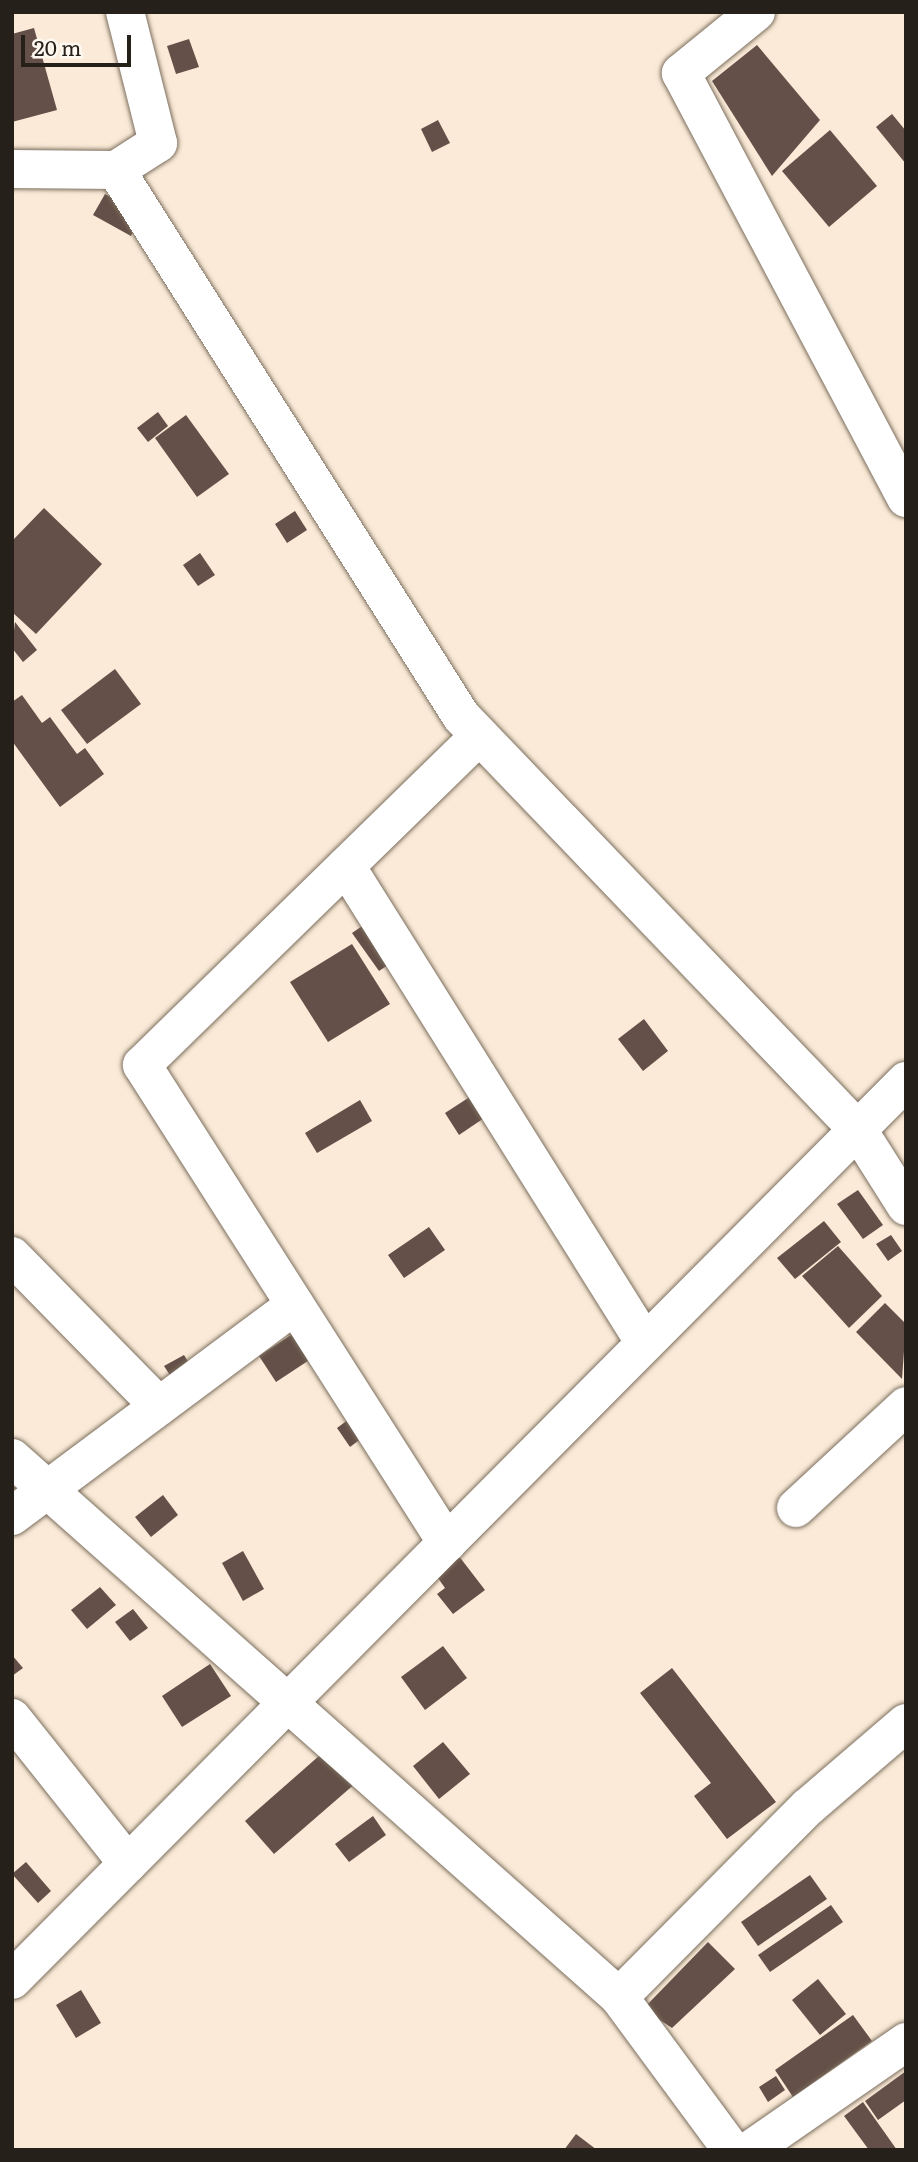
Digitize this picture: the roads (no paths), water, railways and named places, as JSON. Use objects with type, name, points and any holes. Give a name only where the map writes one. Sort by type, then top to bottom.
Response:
[{"type":"street","points":[[12,169],[116,170],[158,143],[125,12]]},
{"type":"street","points":[[756,12],[681,74],[906,498]]},
{"type":"street","points":[[116,170],[461,716],[858,1130],[906,1206]]},
{"type":"street","points":[[447,1543],[142,1065],[479,736]]},
{"type":"street","points":[[346,866],[645,1343]]},
{"type":"street","points":[[12,1980],[906,1081]]},
{"type":"street","points":[[12,1256],[159,1406]]},
{"type":"street","points":[[12,1516],[295,1305]]},
{"type":"street","points":[[796,1508],[906,1406]]},
{"type":"street","points":[[12,1458],[619,1997],[732,2150]]},
{"type":"street","points":[[12,1718],[128,1864]]},
{"type":"street","points":[[619,1997],[808,1807],[906,1723]]},
{"type":"street","points":[[750,2150],[906,2042]]}]
